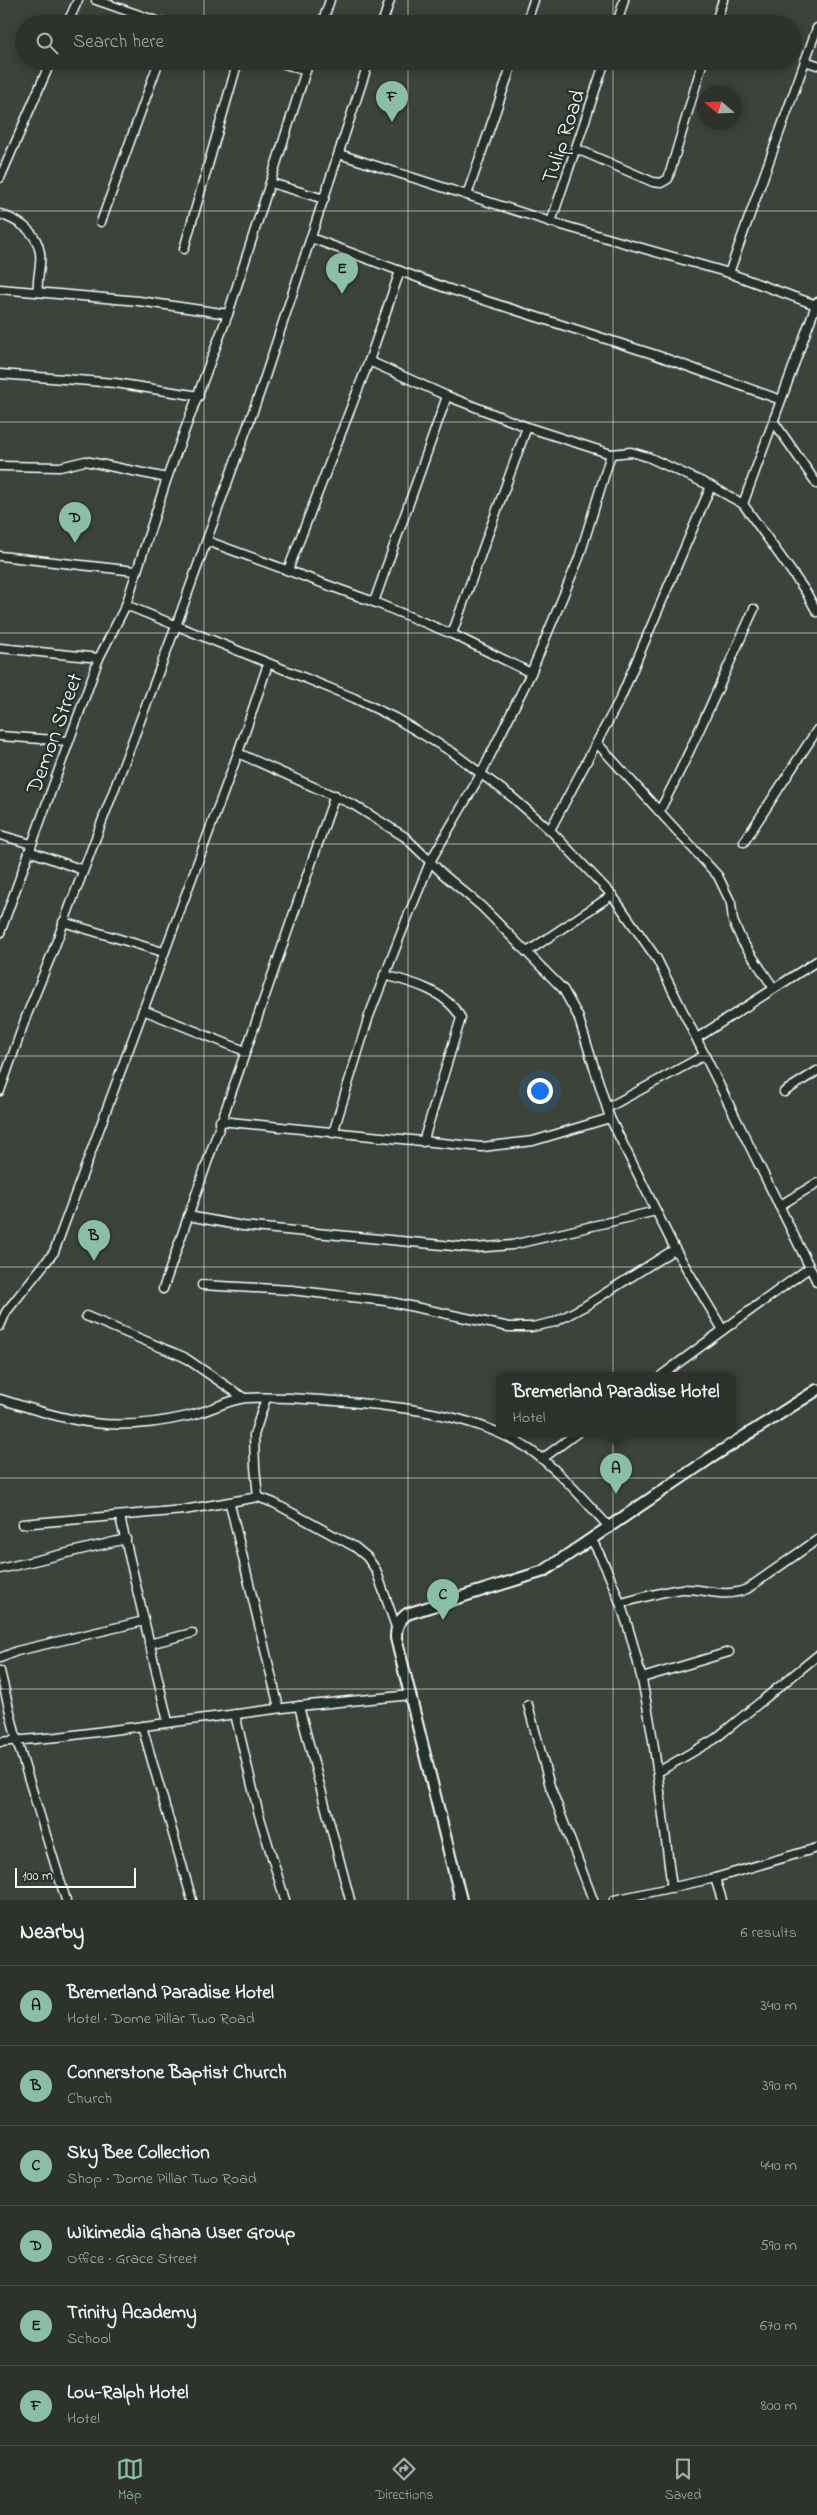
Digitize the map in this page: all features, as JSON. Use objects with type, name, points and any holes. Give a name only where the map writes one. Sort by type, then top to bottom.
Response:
[{"type":"street","points":[[71,15],[78,0]]},
{"type":"street","points":[[96,0],[139,15]]},
{"type":"street","points":[[325,15],[330,0]]},
{"type":"street","points":[[385,15],[390,0]]},
{"type":"street","points":[[529,15],[534,0]]},
{"type":"street","points":[[620,15],[624,0]]},
{"type":"street","points":[[718,15],[723,0]]},
{"type":"street","points":[[802,69],[817,28]]},
{"type":"street","points":[[805,61],[817,65]]},
{"type":"street","points":[[0,178],[47,70]]},
{"type":"street","points":[[101,222],[156,70]]},
{"type":"street","points":[[184,249],[235,70]]},
{"type":"street","points":[[0,1091],[26,1017],[207,541],[311,238],[366,70]]},
{"type":"street","points":[[467,195],[510,70]]},
{"type":"street","name":"Tulip Road","points":[[551,222],[602,70]]},
{"type":"street","points":[[576,149],[653,182],[661,183],[668,178],[700,70]]},
{"type":"street","points":[[729,273],[802,70]]},
{"type":"street","name":"Demon Street","points":[[0,933],[3,915],[99,658],[126,605],[135,571],[167,478],[228,314],[306,71]]},
{"type":"street","points":[[339,154],[551,222],[729,273],[816,303],[814,318],[781,400],[743,504]]},
{"type":"street","points":[[271,183],[324,199]]},
{"type":"street","points":[[0,214],[14,219],[32,231],[40,253],[37,282],[38,292]]},
{"type":"street","points":[[311,238],[446,288],[656,355],[781,400]]},
{"type":"street","points":[[288,570],[369,361],[400,271]]},
{"type":"street","points":[[0,289],[139,301],[228,314]]},
{"type":"street","points":[[369,361],[447,396],[527,426],[611,454],[631,452],[648,457],[711,486],[743,504],[806,592],[817,612]]},
{"type":"street","points":[[0,374],[107,382],[199,396]]},
{"type":"street","points":[[374,602],[447,396]]},
{"type":"street","points":[[774,422],[817,484]]},
{"type":"street","points":[[452,634],[527,426]]},
{"type":"street","points":[[332,1133],[384,975],[432,860],[481,774],[531,672],[579,558],[611,454]]},
{"type":"street","points":[[0,466],[60,467],[86,461],[167,478]]},
{"type":"street","points":[[550,830],[597,743],[640,656],[711,486]]},
{"type":"street","points":[[207,541],[374,602],[452,634],[531,672]]},
{"type":"street","points":[[0,556],[135,571]]},
{"type":"street","points":[[126,605],[354,698],[395,718],[452,752],[550,830],[612,895],[657,959],[817,1282]]},
{"type":"street","points":[[660,810],[698,736],[706,713],[754,609]]},
{"type":"street","points":[[0,648],[99,658]]},
{"type":"street","points":[[0,1326],[6,1312],[54,1252],[163,952],[238,753],[268,664]]},
{"type":"street","points":[[744,842],[817,730]]},
{"type":"street","points":[[0,736],[68,742]]},
{"type":"street","points":[[597,743],[660,810],[718,876],[731,903],[733,921],[742,941],[773,987]]},
{"type":"street","points":[[238,753],[334,795],[381,820],[405,837],[432,860],[563,989],[572,1002],[610,1118],[675,1249],[723,1330]]},
{"type":"street","points":[[163,1289],[334,795]]},
{"type":"street","points":[[0,835],[83,870]]},
{"type":"street","points":[[526,952],[612,895]]},
{"type":"street","points":[[63,922],[163,952]]},
{"type":"street","points":[[697,1038],[773,987],[817,961]]},
{"type":"street","points":[[384,975],[429,989],[457,1010],[461,1018],[423,1142]]},
{"type":"street","points":[[143,1010],[245,1051]]},
{"type":"street","points":[[607,1108],[705,1055]]},
{"type":"street","points":[[784,1092],[817,1071]]},
{"type":"street","points":[[220,1121],[482,1147],[510,1145],[558,1135],[610,1118]]},
{"type":"street","points":[[779,1206],[817,1184]]},
{"type":"street","points":[[188,1216],[243,1226],[474,1248],[512,1245],[656,1211]]},
{"type":"street","points":[[202,1285],[291,1290],[386,1301],[509,1327],[532,1327],[555,1322],[585,1306],[675,1249]]},
{"type":"street","points":[[666,1372],[810,1268]]},
{"type":"street","points":[[86,1316],[184,1357],[244,1398]]},
{"type":"street","points":[[396,1627],[400,1619],[407,1614],[534,1576],[610,1528],[709,1458],[817,1390]]},
{"type":"street","points":[[0,1399],[72,1421],[119,1426],[153,1424],[188,1416],[244,1398],[353,1402],[420,1410],[463,1421],[496,1434]]},
{"type":"street","points":[[258,1497],[254,1435],[266,1398]]},
{"type":"street","points":[[504,1437],[542,1459],[610,1528]]},
{"type":"street","points":[[542,1459],[572,1437]]},
{"type":"street","points":[[22,1524],[120,1517],[230,1504],[258,1497],[274,1503],[355,1547],[367,1556],[376,1570],[396,1627],[396,1638],[461,1900]]},
{"type":"street","points":[[230,1504],[279,1708]]},
{"type":"street","points":[[120,1517],[168,1722]]},
{"type":"street","points":[[0,1569],[126,1539]]},
{"type":"street","points":[[592,1540],[607,1567],[622,1602],[642,1678],[658,1772],[672,1888]]},
{"type":"street","points":[[622,1602],[682,1589],[722,1595],[736,1593],[747,1589],[817,1540]]},
{"type":"street","points":[[0,1658],[17,1651],[144,1621]]},
{"type":"street","points":[[149,1644],[192,1633]]},
{"type":"street","points":[[642,1678],[729,1652]]},
{"type":"street","points":[[658,1772],[715,1739],[817,1656]]},
{"type":"street","points":[[0,1672],[17,1741],[66,1900]]},
{"type":"street","points":[[0,1742],[279,1708],[411,1695]]},
{"type":"street","points":[[299,1706],[350,1900]]},
{"type":"street","points":[[528,1706],[550,1786],[593,1900]]},
{"type":"street","points":[[234,1714],[258,1811],[285,1900]]},
{"type":"street","points":[[142,1726],[192,1900]]},
{"type":"street","points":[[614,1900],[715,1878],[817,1848]]},
{"type":"street","points":[[715,1878],[722,1900]]},
{"type":"place","name":"Lou-Ralph Hotel","points":[[392,122]]},
{"type":"place","name":"Trinity Academy","points":[[342,294]]},
{"type":"place","name":"Wikimedia Ghana User Group","points":[[75,543]]},
{"type":"place","name":"Connerstone Baptist Church","points":[[94,1261]]},
{"type":"place","name":"Bremerland Paradise Hotel","points":[[616,1494]]},
{"type":"place","name":"Sky Bee Collection","points":[[443,1620]]}]
